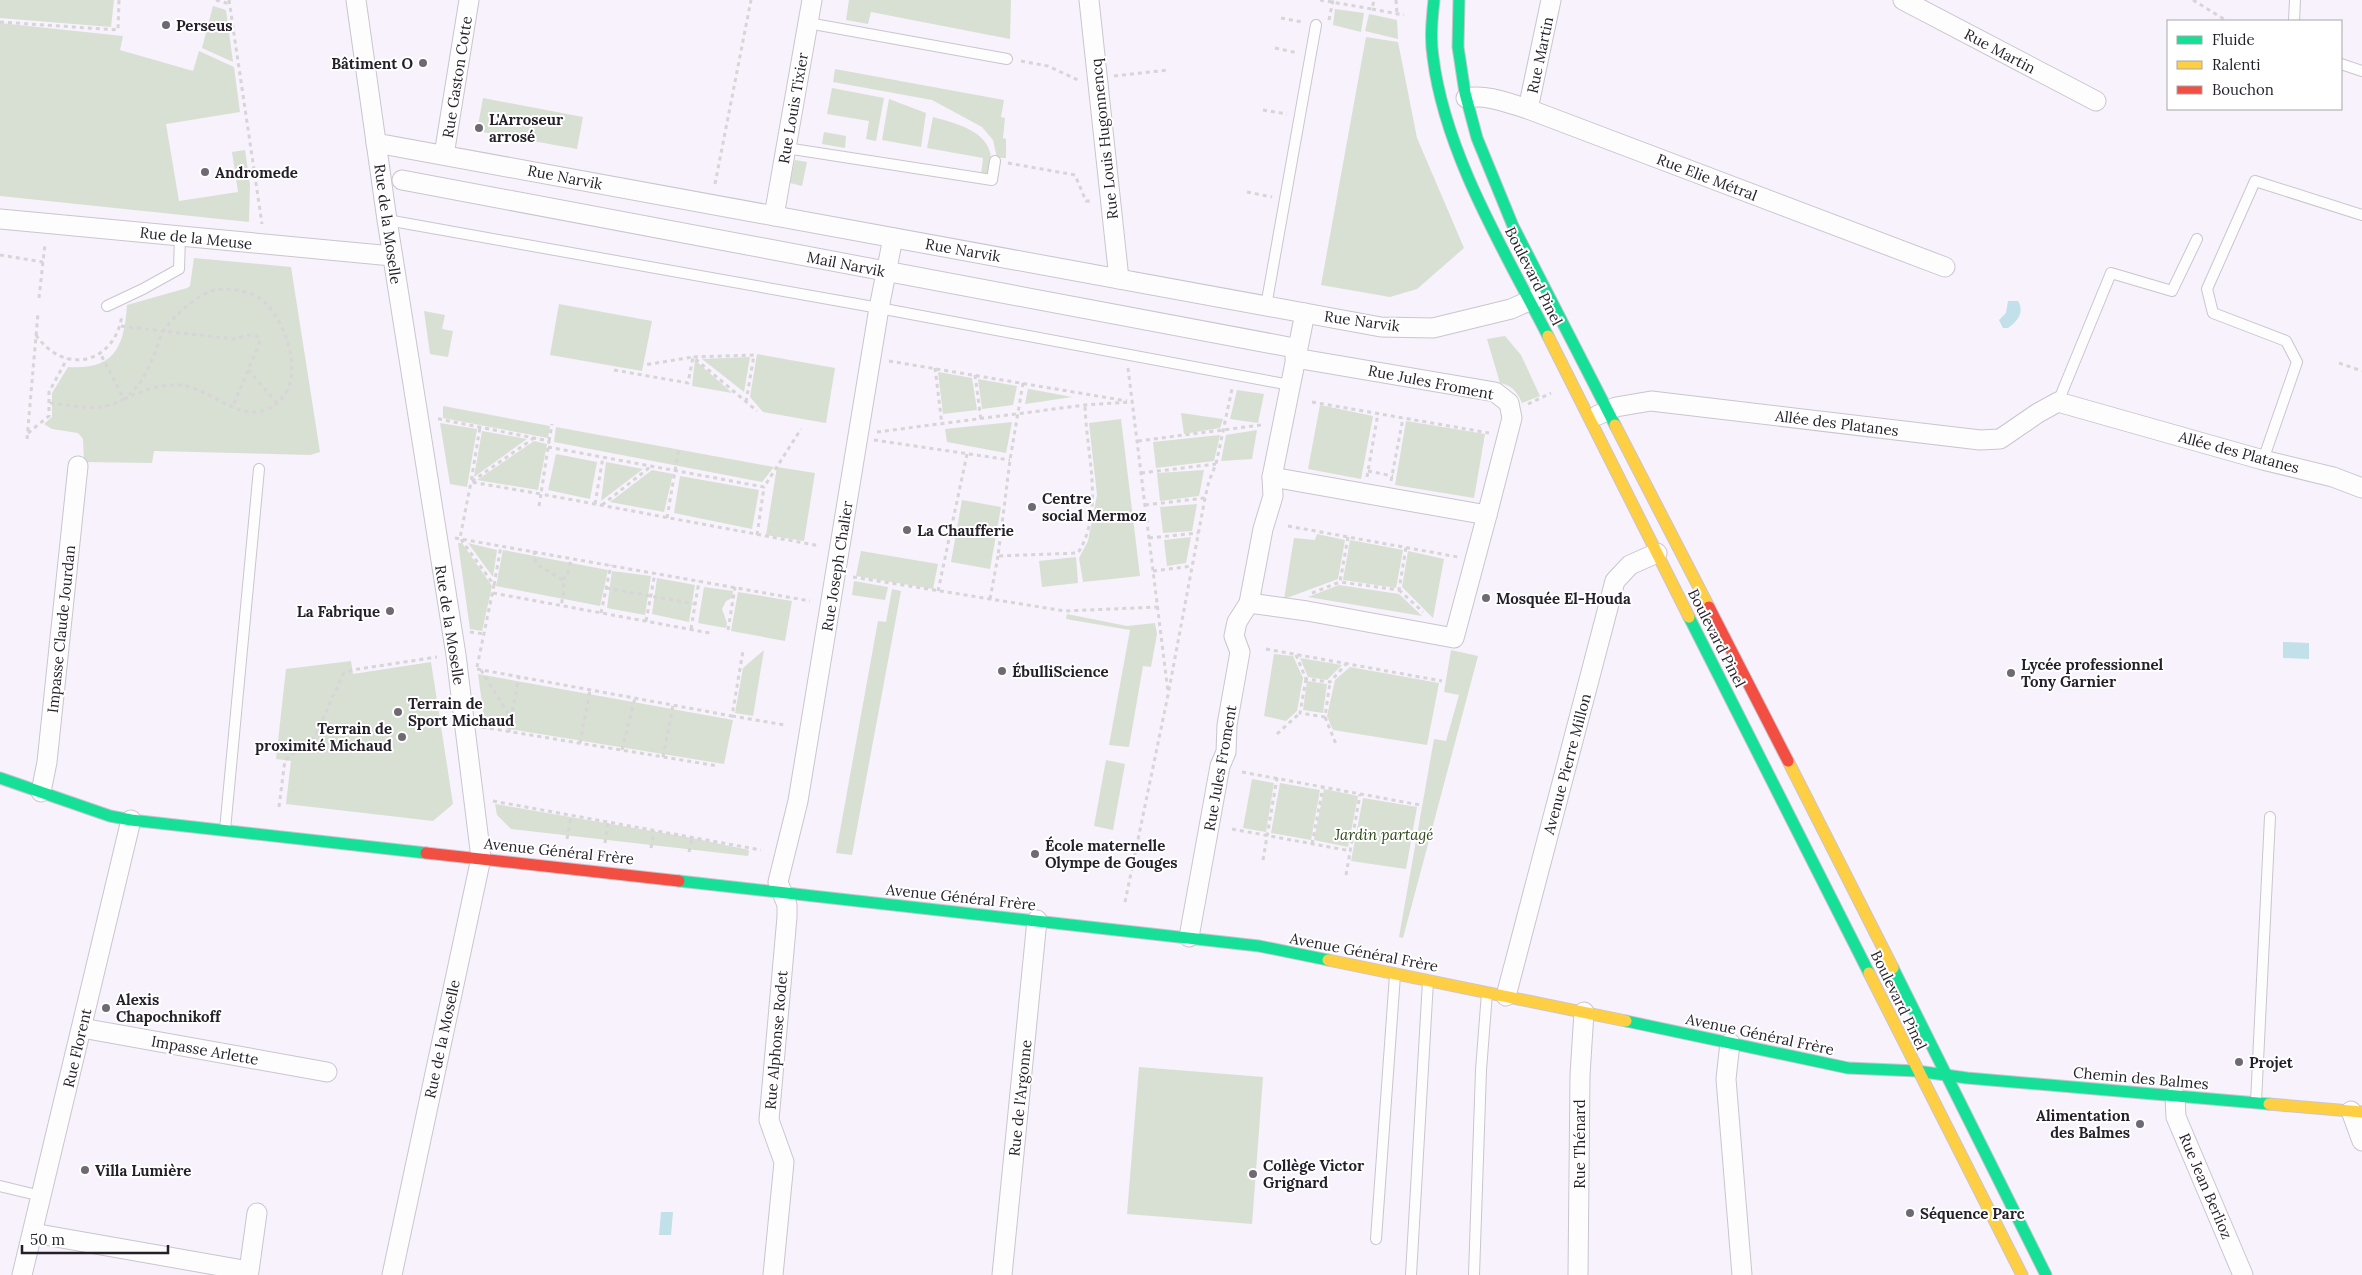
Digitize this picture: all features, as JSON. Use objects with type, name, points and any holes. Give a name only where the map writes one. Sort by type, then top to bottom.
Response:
[{"type":"main road","name":"Boulevard Pinel","points":[[1434,0],[1432,12],[1434,75],[1462,159],[1486,214],[1886,1004],[1917,1071],[2022,1275]]},
{"type":"main road","name":"Boulevard Pinel","points":[[1459,0],[1456,29],[1466,98],[1480,148],[1505,205],[1607,411],[2046,1275]]},
{"type":"main road","name":"Avenue Général Frère","points":[[0,778],[110,816],[132,820],[1259,946],[1848,1068],[1917,1071]]},
{"type":"main road","name":"Chemin des Balmes","points":[[1917,1071],[2357,1112]]},
{"type":"street","name":"Rue de la Moselle","points":[[356,0],[392,256],[456,655],[481,858],[392,1275]]},
{"type":"street","name":"Rue Gaston Cotte","points":[[444,154],[469,0]]},
{"type":"street","name":"Rue Louis Tixier","points":[[774,216],[812,0]]},
{"type":"street","name":"Rue Louis Hugonnencq","points":[[1089,0],[1119,279]]},
{"type":"street","name":"Rue Martin","points":[[1528,109],[1552,0]]},
{"type":"street","name":"Rue Martin","points":[[1903,0],[2096,101]]},
{"type":"street","name":"Rue Elie Métral","points":[[1466,98],[1475,96],[1493,98],[1528,109],[1945,267]]},
{"type":"street","name":"Rue Narvik","points":[[376,143],[1381,327],[1433,328],[1510,309],[1548,293]]},
{"type":"street","name":"Mail Narvik","points":[[402,180],[888,272],[1292,352]]},
{"type":"street","name":"Rue de la Meuse","points":[[0,219],[392,256]]},
{"type":"street","name":"Rue Joseph Chalier","points":[[782,892],[778,882],[798,800],[879,308],[894,238]]},
{"type":"street","name":"Rue Jules Froment","points":[[1189,937],[1220,766],[1228,741],[1227,725],[1240,652],[1234,636],[1237,622],[1249,603],[1262,529],[1273,496],[1272,477],[1290,385],[1292,352],[1304,313]]},
{"type":"street","name":"Rue Jules Froment","points":[[1249,603],[1307,611],[1454,638],[1508,436],[1512,411],[1509,403],[1495,392],[1292,352]]},
{"type":"street","name":"Allée des Platanes","points":[[1589,420],[1607,411],[1638,401],[1651,401],[1980,440],[2000,439],[2058,402],[2263,460],[2334,477],[2362,488]]},
{"type":"street","name":"Impasse Claude Jourdan","points":[[41,792],[46,762],[78,466]]},
{"type":"street","points":[[1272,477],[1487,514]]},
{"type":"street","name":"Avenue Pierre Millon","points":[[1506,996],[1615,581],[1630,565],[1656,553]]},
{"type":"street","name":"Rue Florent","points":[[22,1275],[132,820]]},
{"type":"street","name":"Rue Alphonse Rodet","points":[[773,1275],[784,1162],[769,1120],[787,917],[787,905],[782,892]]},
{"type":"street","name":"Rue de l'Argonne","points":[[1002,1275],[1037,920]]},
{"type":"street","name":"Rue Thénard","points":[[1578,1275],[1580,1075],[1584,1012]]},
{"type":"street","name":"Impasse Arlette","points":[[82,1028],[327,1072]]},
{"type":"street","points":[[1730,1043],[1726,1079],[1742,1275]]},
{"type":"street","name":"Rue Jean Berlioz","points":[[2175,1096],[2176,1117],[2243,1275]]},
{"type":"street","points":[[2357,1112],[2362,1141]]},
{"type":"street","points":[[33,1233],[249,1271],[257,1213]]},
{"type":"lane","points":[[2294,20],[2295,0]]},
{"type":"lane","points":[[808,23],[1007,58]]},
{"type":"lane","points":[[1266,306],[1316,26]]},
{"type":"lane","points":[[2342,64],[2362,71]]},
{"type":"lane","points":[[786,148],[992,180],[996,161]]},
{"type":"lane","points":[[2263,460],[2297,362],[2286,341],[2213,312],[2208,289],[2255,181],[2362,215]]},
{"type":"lane","points":[[387,220],[879,308],[1290,385]]},
{"type":"lane","points":[[107,306],[179,269],[180,237]]},
{"type":"lane","points":[[2058,402],[2111,272],[2172,291],[2197,239]]},
{"type":"lane","points":[[225,831],[259,469]]},
{"type":"lane","points":[[2256,1103],[2270,817]]},
{"type":"lane","points":[[1376,1239],[1395,974]]},
{"type":"lane","points":[[1411,1275],[1428,980]]},
{"type":"lane","points":[[1474,1275],[1481,1070],[1487,992]]},
{"type":"lane","points":[[0,1186],[41,1196]]},
{"type":"path","points":[[0,22],[118,30],[119,0]]},
{"type":"path","points":[[216,0],[229,2],[263,228]]},
{"type":"path","points":[[715,184],[751,0]]},
{"type":"path","points":[[1320,0],[1404,15]]},
{"type":"path","points":[[1372,9],[1374,0]]},
{"type":"path","points":[[1396,0],[1397,14]]},
{"type":"path","points":[[2193,0],[2225,20]]},
{"type":"path","points":[[1328,28],[1333,1]]},
{"type":"path","points":[[1281,18],[1316,26]]},
{"type":"path","points":[[1275,48],[1311,56]]},
{"type":"path","points":[[1263,110],[1300,116]]},
{"type":"path","points":[[996,161],[1075,175],[1086,201],[1111,199]]},
{"type":"path","points":[[1247,192],[1285,200]]},
{"type":"path","points":[[39,298],[45,244]]},
{"type":"path","points":[[0,255],[43,262]]},
{"type":"path","points":[[50,403],[99,409],[112,406],[143,390],[166,385],[181,385],[203,391],[232,408],[248,414],[263,410],[277,403],[286,392],[292,373],[290,351],[277,318],[265,301],[248,294],[228,288],[211,291],[186,307],[163,331],[149,367],[137,388],[124,399]]},
{"type":"path","points":[[27,439],[38,313]]},
{"type":"path","points":[[36,335],[49,350],[67,359],[81,360],[100,353],[115,340],[121,326],[123,314]]},
{"type":"path","points":[[121,326],[235,339],[248,335],[257,336],[260,339],[258,347],[232,408]]},
{"type":"path","points":[[100,353],[124,399]]},
{"type":"path","points":[[644,365],[693,357],[754,355],[746,402]]},
{"type":"path","points":[[614,370],[688,383],[693,357]]},
{"type":"path","points":[[693,357],[757,411]]},
{"type":"path","points":[[27,433],[49,416],[49,392],[67,359]]},
{"type":"path","points":[[888,360],[1132,402]]},
{"type":"path","points":[[1128,362],[1168,695]]},
{"type":"path","points":[[2339,363],[2362,371]]},
{"type":"path","points":[[934,368],[942,425]]},
{"type":"path","points":[[248,370],[277,403]]},
{"type":"path","points":[[975,375],[981,420]]},
{"type":"path","points":[[1125,902],[1168,695],[1205,498],[1216,464],[1234,381]]},
{"type":"path","points":[[990,599],[1023,384]]},
{"type":"path","points":[[876,432],[1132,402]]},
{"type":"path","points":[[1312,402],[1508,436]]},
{"type":"path","points":[[998,556],[1078,553],[1087,538],[1093,489],[1085,424],[1085,406]]},
{"type":"path","points":[[1363,493],[1378,413]]},
{"type":"path","points":[[1388,497],[1403,418]]},
{"type":"path","points":[[437,419],[549,441]]},
{"type":"path","points":[[539,506],[552,424]]},
{"type":"path","points":[[1138,441],[1261,425]]},
{"type":"path","points":[[480,427],[460,538],[494,585]]},
{"type":"path","points":[[757,535],[764,487],[801,429]]},
{"type":"path","points":[[471,482],[534,438]]},
{"type":"path","points":[[874,440],[1010,460]]},
{"type":"path","points":[[548,447],[764,487]]},
{"type":"path","points":[[667,518],[679,447]]},
{"type":"path","points":[[938,591],[967,454]]},
{"type":"path","points":[[595,504],[602,457]]},
{"type":"path","points":[[1141,473],[1216,464]]},
{"type":"path","points":[[602,506],[650,466]]},
{"type":"path","points":[[1368,471],[1393,476]]},
{"type":"path","points":[[471,482],[820,546]]},
{"type":"path","points":[[1145,505],[1205,498]]},
{"type":"path","points":[[1288,526],[1465,558]]},
{"type":"path","points":[[1149,538],[1198,533]]},
{"type":"path","points":[[1348,537],[1340,582],[1399,590],[1406,547]]},
{"type":"path","points":[[454,538],[810,601]]},
{"type":"path","points":[[476,674],[479,669],[501,546]]},
{"type":"path","points":[[534,552],[536,564],[563,580]]},
{"type":"path","points":[[561,606],[564,591],[563,580],[569,570],[571,558]]},
{"type":"path","points":[[601,613],[611,565]]},
{"type":"path","points":[[1153,571],[1192,566]]},
{"type":"path","points":[[646,621],[655,573]]},
{"type":"path","points":[[850,577],[1065,611],[1158,607]]},
{"type":"path","points":[[691,629],[699,581]]},
{"type":"path","points":[[728,630],[735,587]]},
{"type":"path","points":[[606,588],[695,604]]},
{"type":"path","points":[[493,593],[710,633]]},
{"type":"path","points":[[468,631],[484,634]]},
{"type":"path","points":[[1266,649],[1442,681]]},
{"type":"path","points":[[732,716],[743,652]]},
{"type":"path","points":[[1277,734],[1300,713],[1306,679],[1296,654]]},
{"type":"path","points":[[279,807],[285,760],[314,738],[343,674],[352,670],[437,658]]},
{"type":"path","points":[[1336,744],[1325,717],[1330,682],[1346,664]]},
{"type":"path","points":[[479,669],[785,725]]},
{"type":"path","points":[[479,669],[511,718]]},
{"type":"path","points":[[509,732],[519,677]]},
{"type":"path","points":[[1306,679],[1330,682]]},
{"type":"path","points":[[580,743],[590,690]]},
{"type":"path","points":[[622,750],[635,698]]},
{"type":"path","points":[[663,757],[673,705]]},
{"type":"path","points":[[1300,713],[1325,717]]},
{"type":"path","points":[[482,727],[718,766]]},
{"type":"path","points":[[1242,772],[1420,805]]},
{"type":"path","points":[[1263,860],[1277,778]]},
{"type":"path","points":[[1312,844],[1323,786]]},
{"type":"path","points":[[1346,875],[1360,794]]},
{"type":"path","points":[[493,801],[761,850]]},
{"type":"path","points":[[567,838],[571,816]]},
{"type":"path","points":[[604,843],[608,823]]},
{"type":"path","points":[[1232,829],[1350,851]]},
{"type":"path","points":[[651,848],[654,831]]},
{"type":"path","points":[[689,852],[692,838]]},
{"type":"green space","points":[[0,0],[114,0],[111,27],[0,18]]},
{"type":"green space","points":[[849,0],[1011,0],[1010,39],[871,12],[868,24],[846,20]]},
{"type":"green space","points":[[213,6],[226,10],[233,62],[202,48]]},
{"type":"green space","points":[[1335,9],[1364,13],[1361,32],[1333,25]]},
{"type":"green space","points":[[1369,14],[1397,20],[1398,39],[1365,31]]},
{"type":"green space","points":[[0,23],[123,36],[120,50],[193,71],[199,51],[234,67],[240,112],[166,124],[179,201],[238,192],[232,152],[245,150],[250,185],[249,222],[0,196]]},
{"type":"green space","points":[[1366,37],[1398,42],[1417,138],[1464,248],[1417,289],[1390,297],[1321,285]]},
{"type":"green space","points":[[835,69],[1004,100],[1001,117],[1005,118],[1003,138],[1006,139],[1006,158],[997,158],[993,140],[982,127],[932,100],[833,82]]},
{"type":"green space","points":[[832,88],[884,98],[876,141],[866,139],[869,121],[827,114]]},
{"type":"green space","points":[[483,98],[583,117],[577,149],[477,131]]},
{"type":"green space","points":[[889,99],[926,113],[921,147],[882,140]]},
{"type":"green space","points":[[933,117],[969,129],[984,140],[989,148],[991,157],[988,176],[981,175],[983,158],[927,148]]},
{"type":"green space","points":[[824,132],[846,136],[845,148],[822,144]]},
{"type":"green space","points":[[795,160],[807,162],[802,186],[790,183]]},
{"type":"green space","points":[[194,258],[291,267],[320,452],[310,455],[154,451],[152,463],[84,462],[83,439],[78,433],[52,429],[44,424],[52,417],[52,393],[68,367],[84,367],[97,364],[107,360],[114,353],[123,333],[127,305],[190,286]]},
{"type":"green space","points":[[559,304],[652,321],[642,371],[550,355]]},
{"type":"green space","points":[[424,311],[445,315],[442,329],[453,331],[448,357],[430,354]]},
{"type":"green space","points":[[1505,336],[1521,355],[1540,396],[1522,403],[1514,390],[1500,383],[1487,339]]},
{"type":"green space","points":[[757,354],[835,368],[826,423],[763,412],[750,397]]},
{"type":"green space","points":[[750,357],[744,392],[702,359]]},
{"type":"green space","points":[[695,360],[732,393],[692,386]]},
{"type":"green space","points":[[938,372],[972,378],[977,410],[943,414]]},
{"type":"green space","points":[[978,379],[1017,386],[1013,405],[982,409]]},
{"type":"green space","points":[[1029,389],[1072,397],[1025,404]]},
{"type":"green space","points":[[1237,390],[1264,394],[1258,423],[1230,419]]},
{"type":"green space","points":[[1320,405],[1373,416],[1361,479],[1308,469]]},
{"type":"green space","points":[[443,406],[550,426],[548,438],[443,418]]},
{"type":"green space","points":[[1181,413],[1223,419],[1220,428],[1184,434]]},
{"type":"green space","points":[[1121,419],[1140,576],[1083,582],[1079,558],[1088,541],[1097,495],[1089,423]]},
{"type":"green space","points":[[1406,421],[1485,434],[1474,498],[1395,485]]},
{"type":"green space","points":[[1012,422],[1006,453],[947,442],[945,429]]},
{"type":"green space","points":[[440,423],[477,429],[467,487],[450,484]]},
{"type":"green space","points":[[556,427],[774,467],[762,482],[554,442]]},
{"type":"green space","points":[[1257,430],[1252,459],[1221,461],[1226,435]]},
{"type":"green space","points":[[482,431],[527,439],[474,477]]},
{"type":"green space","points":[[1220,435],[1214,461],[1156,468],[1153,442]]},
{"type":"green space","points":[[534,441],[547,444],[538,490],[477,480]]},
{"type":"green space","points":[[556,454],[597,462],[590,499],[548,490]]},
{"type":"green space","points":[[606,462],[643,469],[601,501]]},
{"type":"green space","points":[[777,467],[815,473],[804,541],[766,535]]},
{"type":"green space","points":[[652,470],[673,474],[664,512],[610,502]]},
{"type":"green space","points":[[1204,470],[1199,496],[1160,501],[1157,473]]},
{"type":"green space","points":[[680,476],[759,490],[752,529],[674,513]]},
{"type":"green space","points":[[962,500],[1001,507],[990,569],[951,562]]},
{"type":"green space","points":[[1197,504],[1192,531],[1163,533],[1160,507]]},
{"type":"green space","points":[[1317,534],[1345,540],[1338,579],[1284,599],[1294,538],[1315,540]]},
{"type":"green space","points":[[1191,537],[1186,563],[1167,566],[1164,540]]},
{"type":"green space","points":[[1350,540],[1403,550],[1396,588],[1343,580]]},
{"type":"green space","points":[[458,543],[462,543],[492,586],[482,631],[470,629]]},
{"type":"green space","points":[[468,543],[497,550],[493,577]]},
{"type":"green space","points":[[503,550],[608,570],[600,606],[496,586]]},
{"type":"green space","points":[[861,551],[938,564],[933,589],[856,576]]},
{"type":"green space","points":[[1408,551],[1444,559],[1433,618],[1402,587]]},
{"type":"green space","points":[[1076,557],[1078,583],[1042,587],[1039,561]]},
{"type":"green space","points":[[612,571],[651,576],[645,615],[607,608]]},
{"type":"green space","points":[[657,578],[695,585],[689,622],[652,614]]},
{"type":"green space","points":[[854,581],[888,587],[885,600],[852,595]]},
{"type":"green space","points":[[1339,585],[1399,594],[1422,616],[1308,597]]},
{"type":"green space","points":[[704,587],[733,591],[732,598],[726,601],[722,609],[727,623],[726,628],[698,623]]},
{"type":"green space","points":[[892,589],[901,591],[852,855],[836,853],[878,621],[886,622]]},
{"type":"green space","points":[[738,592],[792,601],[785,641],[731,631]]},
{"type":"green space","points":[[1067,614],[1127,626],[1155,623],[1157,634],[1151,667],[1143,666],[1129,747],[1109,745],[1130,630],[1066,619]]},
{"type":"green space","points":[[764,650],[753,716],[735,713],[743,668]]},
{"type":"green space","points":[[1451,650],[1478,656],[1403,938],[1399,937],[1434,739],[1446,741],[1459,695],[1444,692]]},
{"type":"green space","points":[[1274,654],[1293,656],[1303,678],[1297,711],[1286,721],[1264,716]]},
{"type":"green space","points":[[1300,658],[1342,665],[1327,680],[1308,677]]},
{"type":"green space","name":"Terrain de Sport Michaud","points":[[351,661],[353,674],[431,662],[453,804],[433,821],[286,804],[291,761],[276,759],[286,669]]},
{"type":"green space","points":[[1350,667],[1439,683],[1427,745],[1333,730],[1327,716],[1335,680]]},
{"type":"green space","points":[[478,674],[733,720],[724,764],[485,725]]},
{"type":"green space","points":[[1307,681],[1327,684],[1323,713],[1303,710]]},
{"type":"green space","points":[[1106,760],[1125,764],[1113,830],[1094,826]]},
{"type":"green space","points":[[1252,779],[1274,783],[1266,832],[1243,828]]},
{"type":"green space","points":[[1280,783],[1320,790],[1311,840],[1271,833]]},
{"type":"green space","points":[[1324,789],[1358,796],[1348,847],[1314,840]]},
{"type":"green space","name":"Jardin partagé","points":[[1363,798],[1417,807],[1406,869],[1351,861]]},
{"type":"green space","points":[[495,804],[692,838],[749,850],[748,856],[511,829],[497,815]]},
{"type":"green space","points":[[1139,1067],[1263,1077],[1252,1224],[1127,1214]]},
{"type":"water","points":[[2008,301],[2018,301],[2021,309],[2017,320],[2008,328],[2003,328],[1999,320],[2006,313]]},
{"type":"water","points":[[2283,642],[2309,643],[2309,659],[2283,658]]},
{"type":"water","points":[[661,1212],[673,1212],[671,1235],[659,1235]]},
{"type":"traffic: fast","points":[[1434,0],[1432,50],[1440,93],[1450,129],[1478,201],[1548,336]]},
{"type":"traffic: fast","points":[[1459,0],[1458,47],[1465,93],[1477,138],[1513,226],[1615,425]]},
{"type":"traffic: fast","points":[[1689,617],[1869,973]]},
{"type":"traffic: fast","points":[[0,778],[110,816],[131,820],[426,853]]},
{"type":"traffic: fast","points":[[679,881],[1259,946],[1328,960]]},
{"type":"traffic: fast","points":[[1893,968],[2046,1275]]},
{"type":"traffic: fast","points":[[1626,1021],[1848,1068],[1917,1071],[1967,1078],[2269,1104]]},
{"type":"traffic: slow","points":[[1548,336],[1689,617]]},
{"type":"traffic: slow","points":[[1615,425],[1709,607]]},
{"type":"traffic: slow","points":[[1788,761],[1893,968]]},
{"type":"traffic: slow","points":[[1328,960],[1626,1021]]},
{"type":"traffic: slow","points":[[1869,973],[2022,1275]]},
{"type":"traffic: slow","points":[[2269,1104],[2362,1112]]},
{"type":"traffic: jam","points":[[1709,607],[1788,761]]},
{"type":"traffic: jam","points":[[426,853],[679,881]]},
{"type":"place","name":"Perseus","points":[[166,25]]},
{"type":"place","name":"Bâtiment O","points":[[423,63]]},
{"type":"place","name":"L'Arroseur arrosé","points":[[479,128]]},
{"type":"place","name":"Andromede","points":[[205,172]]},
{"type":"place","name":"Centre social Mermoz","points":[[1032,507]]},
{"type":"place","name":"La Chaufferie","points":[[907,530]]},
{"type":"place","name":"Mosquée El-Houda","points":[[1486,598]]},
{"type":"place","name":"La Fabrique","points":[[390,611]]},
{"type":"place","name":"ÉbulliScience","points":[[1002,671]]},
{"type":"place","name":"Lycée professionnel Tony Garnier","points":[[2011,673]]},
{"type":"place","name":"Terrain de Sport Michaud","points":[[398,712]]},
{"type":"place","name":"Terrain de proximité Michaud","points":[[402,737]]},
{"type":"place","name":"École maternelle Olympe de Gouges","points":[[1035,854]]},
{"type":"place","name":"Alexis Chapochnikoff","points":[[106,1008]]},
{"type":"place","name":"Projet","points":[[2239,1062]]},
{"type":"place","name":"Alimentation des Balmes","points":[[2140,1124]]},
{"type":"place","name":"Villa Lumière","points":[[85,1170]]},
{"type":"place","name":"Collège Victor Grignard","points":[[1253,1174]]},
{"type":"place","name":"Séquence Parc","points":[[1910,1213]]}]
